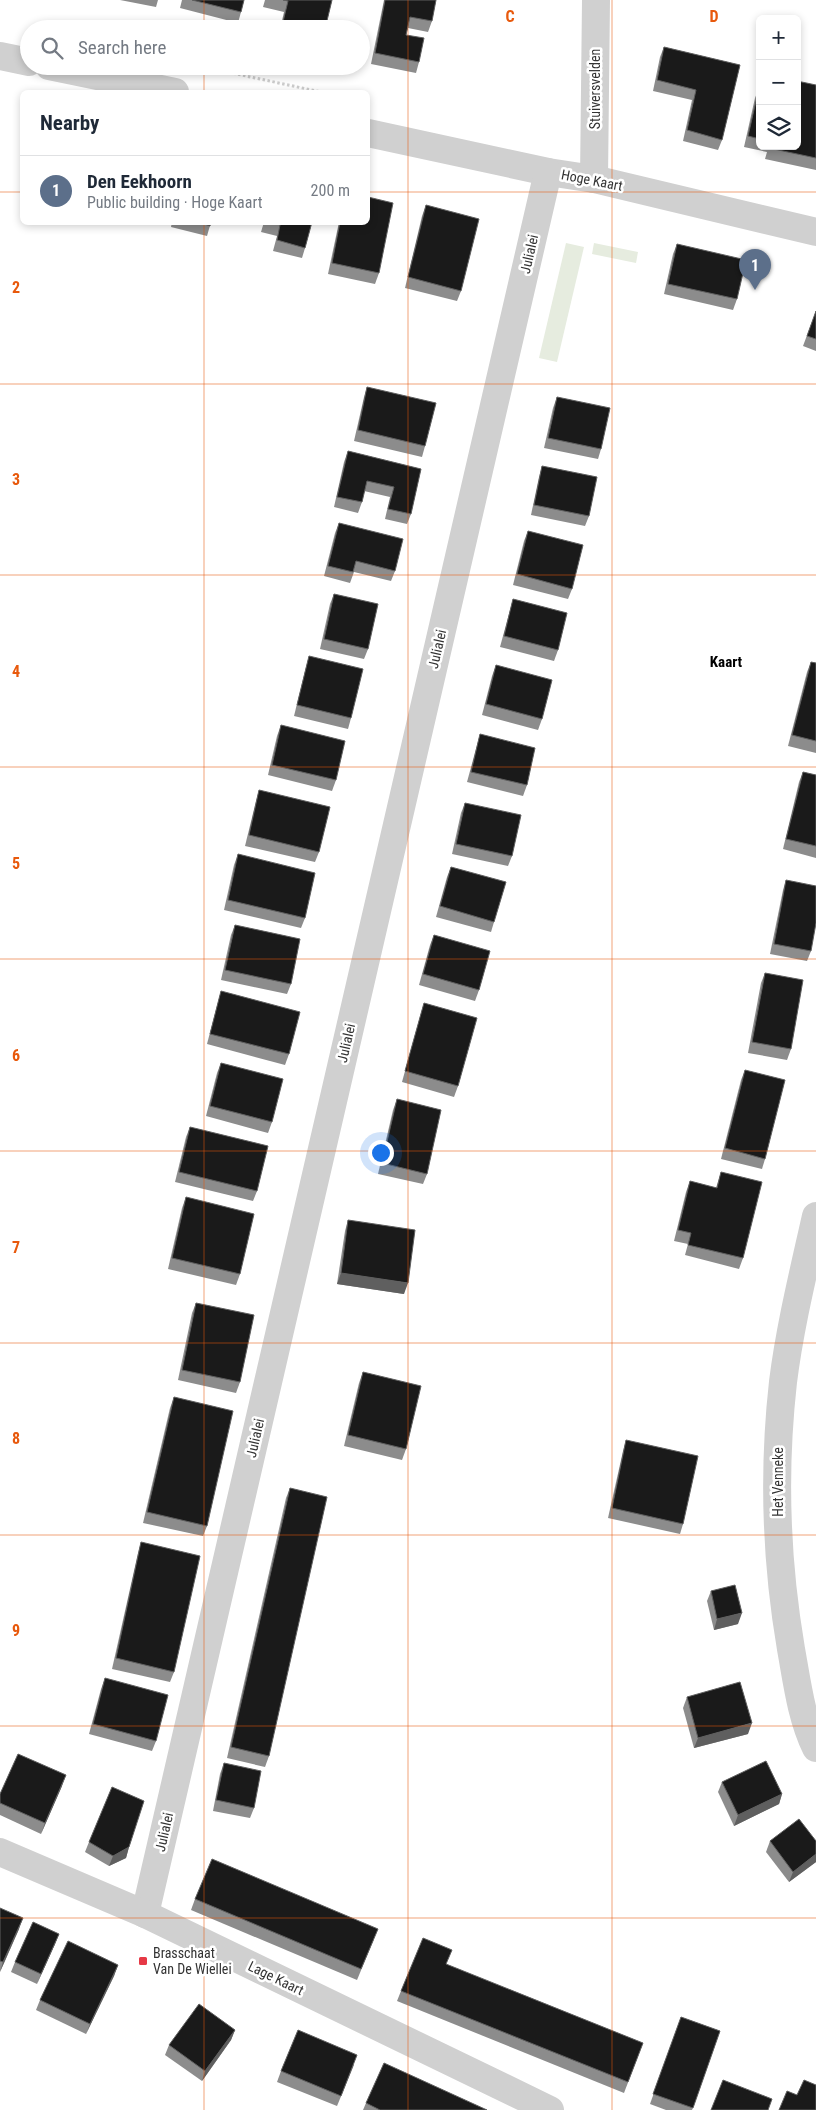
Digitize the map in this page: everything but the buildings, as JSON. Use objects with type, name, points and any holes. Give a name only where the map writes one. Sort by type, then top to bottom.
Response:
[{"type":"street","name":"Stuiversvelden","points":[[594,179],[596,0]]},
{"type":"street","points":[[0,56],[20,60]]},
{"type":"street","points":[[92,75],[166,90]]},
{"type":"street","name":"Hoge Kaart","points":[[370,133],[548,172],[594,179],[816,232]]},
{"type":"street","name":"Julialei","points":[[145,1914],[548,172]]},
{"type":"street","name":"Het Venneke","points":[[816,1216],[784,1381],[778,1441],[777,1500],[780,1562],[786,1623],[803,1713],[816,1748]]},
{"type":"street","name":"Lage Kaart","points":[[0,1852],[145,1914],[546,2109]]},
{"type":"path","points":[[241,75],[312,90]]},
{"type":"shaded area","points":[[566,243],[584,247],[557,362],[539,358]]},
{"type":"shaded area","points":[[594,243],[638,252],[636,263],[592,254]]},
{"type":"place","name":"Den Eekhoorn","points":[[755,290]]},
{"type":"place","name":"Brasschaat Van De Wiellei","points":[[143,1961]]},
{"type":"district","name":"Kaart","points":[[726,662]]}]
